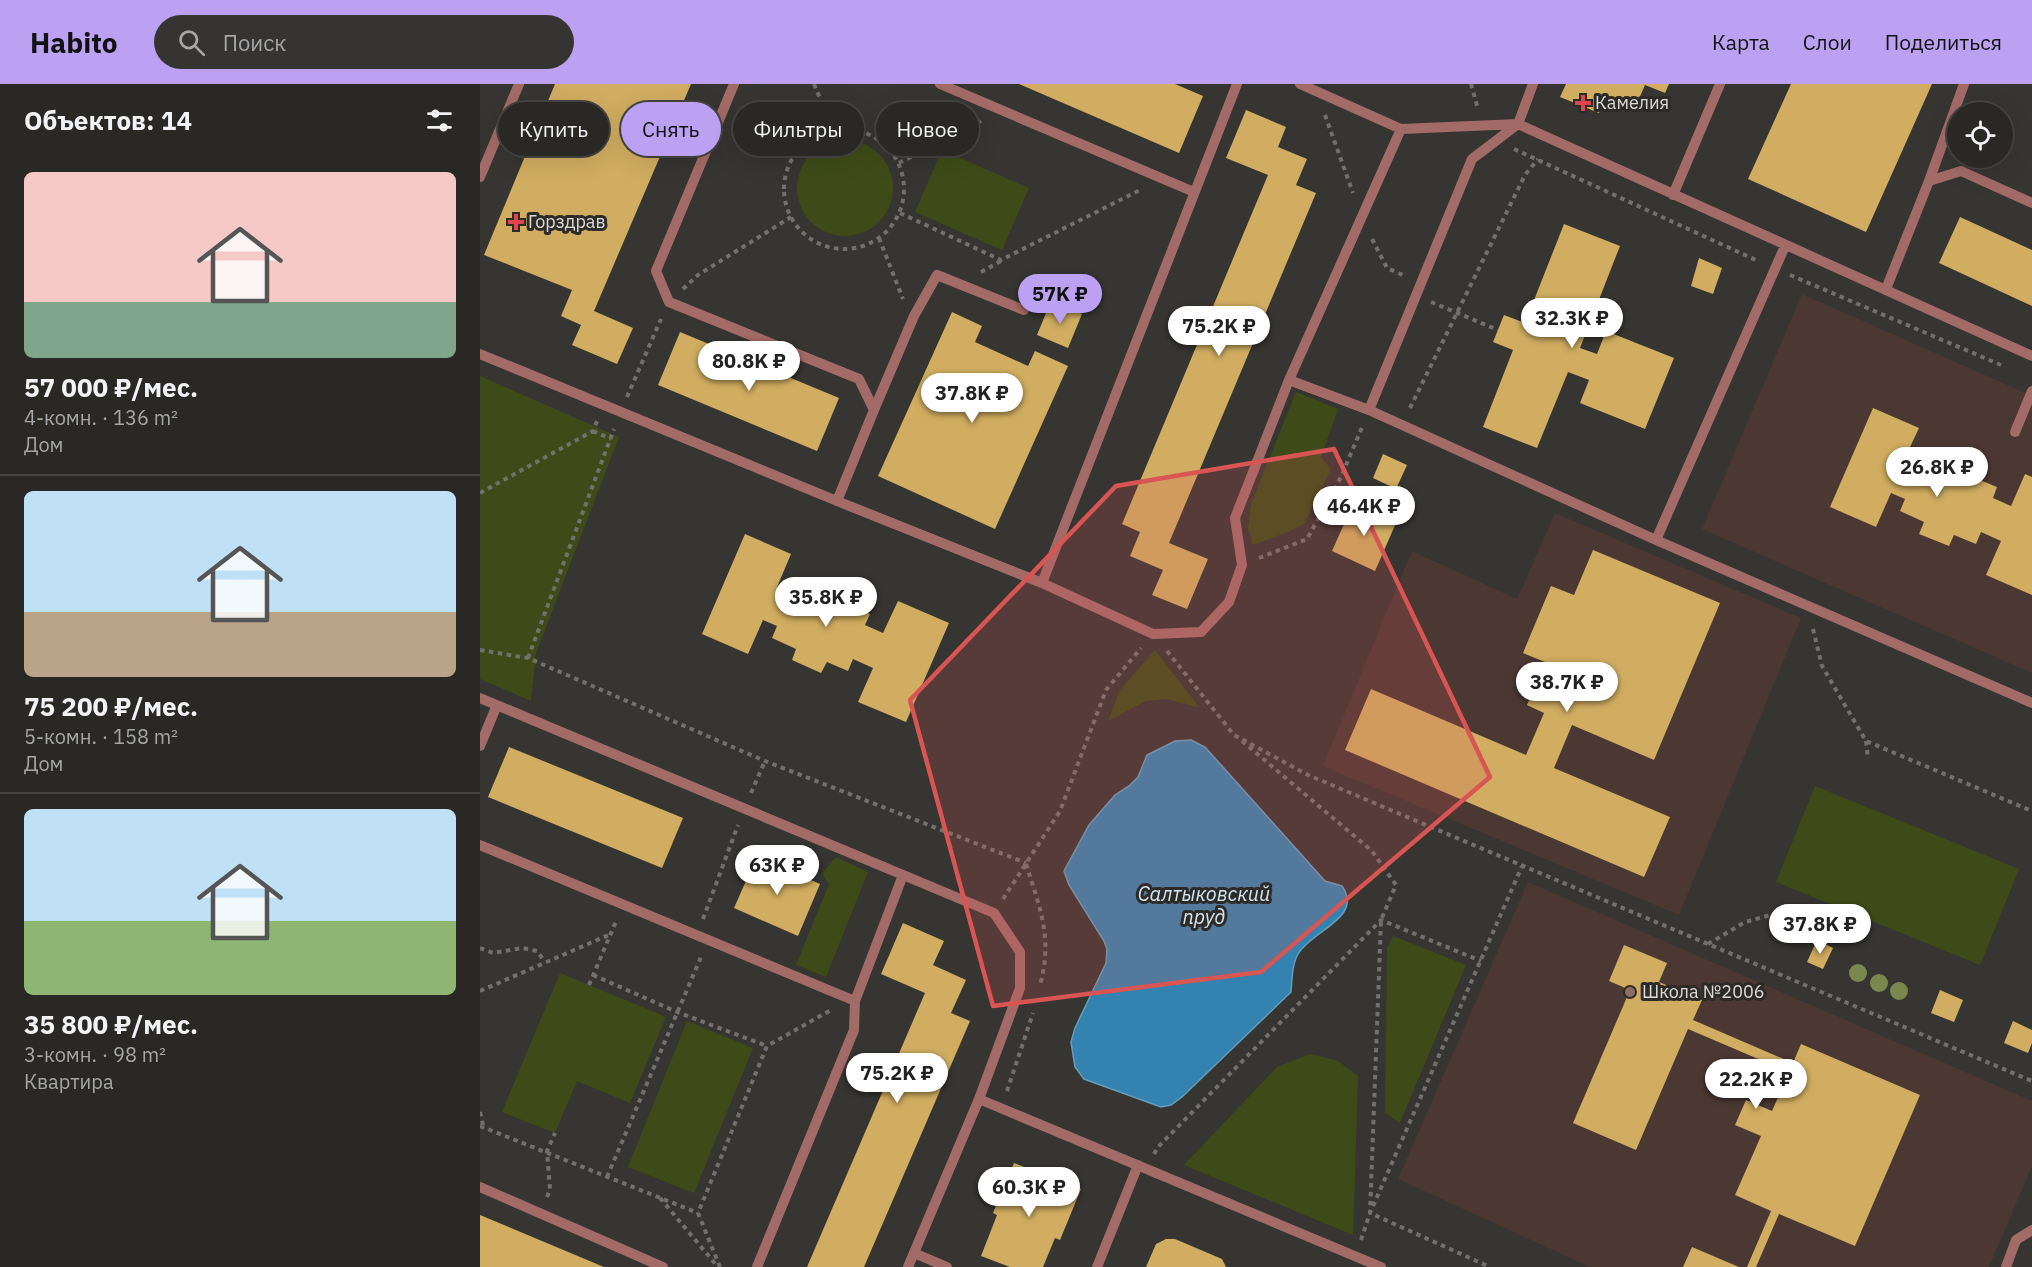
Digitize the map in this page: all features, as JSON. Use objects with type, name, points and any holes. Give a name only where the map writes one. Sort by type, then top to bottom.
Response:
[{"type":"lane","points":[[480,177],[519,84]]},
{"type":"lane","points":[[721,116],[734,84]]},
{"type":"lane","points":[[940,84],[1194,192]]},
{"type":"lane","points":[[1042,583],[1237,84]]},
{"type":"lane","points":[[1299,84],[1401,129],[1518,124],[2032,356]]},
{"type":"lane","points":[[1369,410],[1472,159],[1518,124],[1533,84]]},
{"type":"lane","points":[[1673,195],[1720,84]]},
{"type":"lane","points":[[1886,289],[1964,84]]},
{"type":"lane","points":[[480,354],[1042,583],[1153,634],[1201,632],[1229,602],[1242,565],[1235,518],[1289,380],[1401,129]]},
{"type":"lane","points":[[704,156],[656,271],[669,302],[859,379],[874,410]]},
{"type":"lane","points":[[1929,181],[1961,171],[2032,202]]},
{"type":"lane","points":[[1656,540],[1785,246]]},
{"type":"lane","points":[[837,501],[914,316],[937,275],[1024,310]]},
{"type":"lane","points":[[1289,380],[1369,410],[1656,540],[2032,703]]},
{"type":"lane","points":[[2015,432],[2032,391]]},
{"type":"lane","points":[[480,698],[994,913],[1020,952],[1020,988],[979,1099],[908,1267]]},
{"type":"lane","points":[[480,746],[497,705]]},
{"type":"lane","points":[[480,845],[855,1001]]},
{"type":"lane","points":[[757,1267],[854,1030],[855,1001],[903,875]]},
{"type":"lane","points":[[979,1099],[1381,1267]]},
{"type":"lane","points":[[1097,1267],[1143,1166]]},
{"type":"lane","points":[[480,1187],[663,1267]]},
{"type":"lane","points":[[2007,1267],[2016,1240],[2032,1230]]},
{"type":"lane","points":[[914,1253],[947,1267]]},
{"type":"path","points":[[814,84],[821,102]]},
{"type":"path","points":[[899,163],[1002,110]]},
{"type":"path","points":[[721,130],[793,157],[786,171],[784,186],[785,202],[791,217],[803,233],[820,244],[840,249],[861,247],[879,238],[891,227],[900,213],[904,196],[904,179],[899,163],[888,147],[872,135],[864,132]]},
{"type":"path","points":[[1401,425],[1525,174],[1553,140]]},
{"type":"path","points":[[900,213],[1001,260],[1162,178]]},
{"type":"path","points":[[528,658],[621,411],[669,302],[698,275],[791,217]]},
{"type":"path","points":[[879,238],[906,308],[914,316]]},
{"type":"path","points":[[1416,296],[1498,330]]},
{"type":"path","points":[[480,493],[593,431],[604,405]]},
{"type":"path","points":[[1242,565],[1307,539],[1341,477],[1369,410]]},
{"type":"path","points":[[593,431],[611,439]]},
{"type":"path","points":[[994,913],[1060,811],[1106,690],[1153,634],[1234,735],[1372,851],[1396,885],[1381,920],[1370,1213]]},
{"type":"path","points":[[1816,638],[1822,666],[1866,741],[1868,759]]},
{"type":"path","points":[[480,650],[528,658],[765,761],[1026,863]]},
{"type":"path","points":[[1234,735],[1308,775],[2032,1081]]},
{"type":"path","points":[[1866,741],[2032,811]]},
{"type":"path","points":[[608,1176],[708,939],[702,923],[743,809],[765,761]]},
{"type":"path","points":[[1355,1256],[1370,1213],[1522,866]]},
{"type":"path","points":[[589,985],[623,905]]},
{"type":"path","points":[[1708,944],[1745,922],[1807,905]]},
{"type":"path","points":[[1381,920],[1481,961]]},
{"type":"path","points":[[1143,1166],[1158,1147],[1381,920]]},
{"type":"path","points":[[480,991],[611,934]]},
{"type":"path","points":[[480,948],[493,953],[522,948],[537,951],[545,962]]},
{"type":"path","points":[[593,975],[677,1012],[767,1046]]},
{"type":"path","points":[[719,1267],[698,1213],[767,1046],[833,1009],[855,1001]]},
{"type":"path","points":[[480,1112],[482,1126],[698,1213]]},
{"type":"path","points":[[540,1214],[550,1190],[547,1151],[555,1133]]},
{"type":"path","points":[[659,1197],[719,1267]]},
{"type":"path","points":[[1370,1213],[1490,1267]]},
{"type":"highlighted area","points":[[1334,449],[1490,777],[1261,972],[993,1006],[910,700],[1116,486]]},
{"type":"shaded area","points":[[1802,294],[2032,396],[2032,673],[1702,529]]},
{"type":"shaded area","points":[[1555,513],[1801,618],[1679,915],[1323,766],[1412,551],[1517,599]]},
{"type":"shaded area","name":"Школа №2006","points":[[1528,882],[2032,1101],[2032,1166],[1989,1267],[1590,1267],[1398,1179]]},
{"type":"green space","points":[[864,144],[872,148],[876,151],[876,156],[881,156],[885,161],[892,179],[892,197],[885,215],[872,228],[854,235],[836,235],[818,228],[805,215],[798,197],[798,179],[809,156],[864,156]]},
{"type":"green space","points":[[939,156],[956,156],[1029,188],[1002,250],[915,212]]},
{"type":"green space","points":[[480,376],[619,437],[536,653],[531,701],[480,679]]},
{"type":"green space","points":[[1296,392],[1338,409],[1321,457],[1331,469],[1305,523],[1253,545],[1248,528],[1251,504]]},
{"type":"green space","points":[[1155,650],[1200,708],[1167,699],[1146,701],[1108,721],[1120,690]]},
{"type":"green space","points":[[1815,786],[2019,869],[1980,965],[1776,882]]},
{"type":"green space","points":[[836,857],[868,872],[826,977],[796,965],[829,884],[822,874]]},
{"type":"green space","points":[[1393,936],[1466,965],[1400,1123],[1385,1113],[1387,948]]},
{"type":"green space","points":[[560,973],[666,1017],[630,1103],[577,1081],[555,1133],[502,1112]]},
{"type":"green space","points":[[687,1021],[753,1048],[694,1193],[628,1167]]},
{"type":"green space","points":[[1310,1054],[1338,1061],[1358,1076],[1353,1235],[1184,1165],[1277,1067]]},
{"type":"water","name":"Салтыковский пруд","points":[[1191,740],[1205,747],[1325,881],[1342,886],[1347,897],[1346,907],[1341,915],[1298,954],[1293,967],[1291,992],[1182,1097],[1171,1105],[1161,1107],[1084,1079],[1075,1067],[1071,1042],[1075,1028],[1106,963],[1107,949],[1069,885],[1064,871],[1089,825],[1115,795],[1138,777],[1147,755],[1175,741]]},
{"type":"building","points":[[555,84],[691,84],[683,102],[621,102],[621,156],[660,156],[594,311],[633,328],[617,364],[572,345],[581,325],[561,316],[572,290],[484,255],[525,156],[609,156],[609,102],[548,102]]},
{"type":"building","points":[[1019,84],[1175,84],[1203,96],[1179,153]]},
{"type":"building","points":[[1566,84],[1669,84],[1665,93],[1645,85],[1635,108],[1606,95],[1599,113],[1560,97]]},
{"type":"building","points":[[1791,84],[1932,84],[1866,232],[1748,179]]},
{"type":"building","points":[[1246,110],[1286,127],[1278,147],[1307,159],[1296,185],[1316,193],[1169,543],[1208,559],[1187,609],[1152,595],[1163,570],[1130,556],[1140,532],[1122,524],[1268,175],[1226,158]]},
{"type":"building","points":[[1960,217],[2032,250],[2032,306],[1939,263]]},
{"type":"building","points":[[1564,224],[1620,246],[1580,348],[1597,354],[1606,331],[1674,358],[1645,429],[1580,403],[1589,380],[1568,372],[1537,448],[1483,427],[1513,350],[1493,342],[1504,315],[1525,323]]},
{"type":"building","points":[[1699,258],[1722,268],[1713,294],[1691,286]]},
{"type":"building","points":[[1051,301],[1082,314],[1068,348],[1037,335]]},
{"type":"building","points":[[952,312],[982,326],[975,342],[1028,366],[1035,351],[1068,366],[995,529],[878,476]]},
{"type":"building","points":[[680,332],[839,398],[817,451],[658,385]]},
{"type":"building","points":[[1873,408],[1919,428],[1904,460],[1920,466],[1924,456],[1949,466],[1953,458],[1979,470],[1975,478],[1997,487],[1993,498],[2011,506],[2025,474],[2032,477],[2032,595],[1986,575],[2001,541],[1981,532],[1976,544],[1954,535],[1949,546],[1919,534],[1924,522],[1900,511],[1905,499],[1891,493],[1876,527],[1830,507]]},
{"type":"building","points":[[1383,454],[1407,465],[1396,489],[1373,478]]},
{"type":"building","points":[[1353,504],[1396,523],[1375,571],[1332,551]]},
{"type":"building","points":[[745,534],[791,554],[777,587],[792,594],[797,582],[822,593],[825,585],[851,597],[848,605],[870,614],[865,625],[883,633],[898,601],[949,623],[906,722],[858,702],[873,668],[853,659],[848,671],[827,662],[821,673],[792,660],[796,649],[772,638],[777,626],[763,620],[748,654],[702,634]]},
{"type":"building","points":[[1593,550],[1720,603],[1654,760],[1572,725],[1554,768],[1670,817],[1644,877],[1345,750],[1371,689],[1526,755],[1544,713],[1527,705],[1545,662],[1523,653],[1551,586],[1574,595]]},
{"type":"building","points":[[509,747],[683,818],[662,868],[488,797]]},
{"type":"building","points":[[757,856],[820,884],[798,936],[734,908]]},
{"type":"building","points":[[903,923],[944,941],[933,965],[966,980],[951,1013],[970,1021],[864,1267],[807,1267],[925,993],[881,974]]},
{"type":"building","points":[[1817,940],[1833,948],[1823,969],[1807,962]]},
{"type":"building","points":[[1624,945],[1667,963],[1659,982],[1702,1000],[1693,1020],[1793,1063],[1801,1044],[1920,1095],[1855,1246],[1779,1214],[1756,1267],[1747,1267],[1771,1211],[1735,1195],[1761,1136],[1735,1125],[1746,1100],[1772,1111],[1789,1072],[1688,1029],[1636,1150],[1573,1123],[1630,990],[1609,981]]},
{"type":"building","points":[[1940,990],[1963,1000],[1954,1022],[1931,1013]]},
{"type":"building","points":[[2013,1021],[2032,1030],[2032,1043],[2028,1053],[2004,1043]]},
{"type":"building","points":[[1014,1163],[1081,1189],[1060,1240],[1055,1238],[1043,1267],[1010,1267],[981,1256],[997,1215],[993,1213]]},
{"type":"building","points":[[480,1215],[604,1267],[480,1267]]},
{"type":"building","points":[[1166,1239],[1175,1239],[1222,1259],[1226,1267],[1146,1267],[1156,1244]]},
{"type":"building","points":[[1692,1247],[1739,1267],[1683,1267]]},
{"type":"place","name":"Камелия","points":[[1583,103]]},
{"type":"place","name":"Горздрав","points":[[516,222]]},
{"type":"place","name":"Школа №2006","points":[[1630,992]]}]
